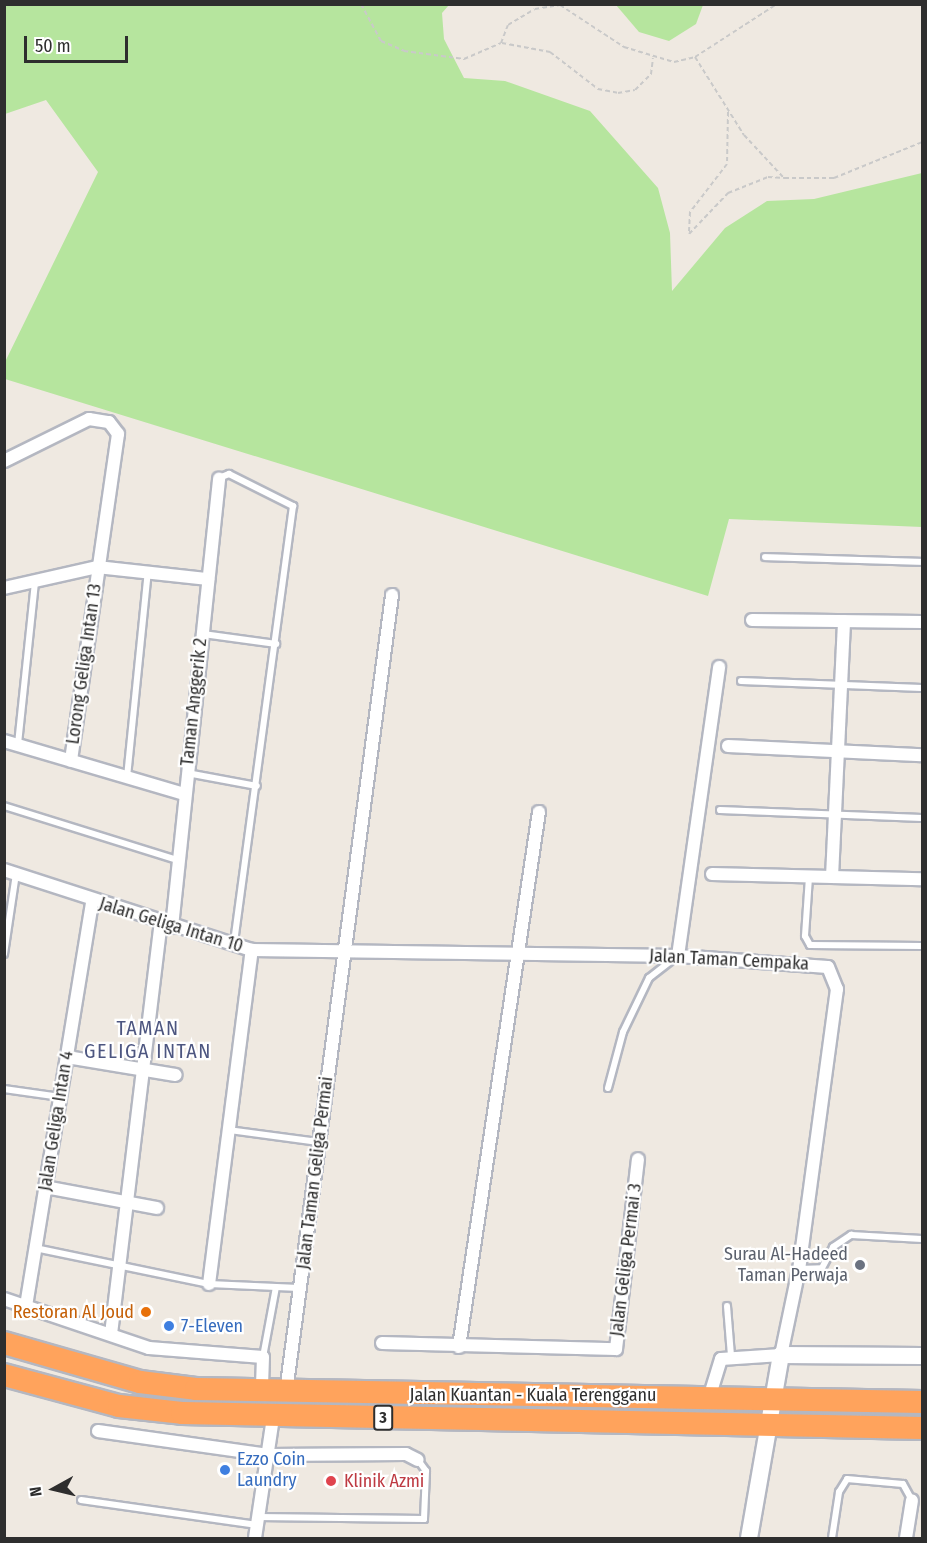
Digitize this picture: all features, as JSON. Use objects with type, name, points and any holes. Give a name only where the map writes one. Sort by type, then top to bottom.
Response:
[{"type":"highway","name":"Jalan Kuantan - Kuala Terengganu","points":[[4,1343],[140,1382],[262,1392],[710,1396],[922,1402]]},
{"type":"highway","name":"Jalan Kuantan - Kuala Terengganu","points":[[4,1375],[119,1406],[273,1417],[922,1428]]},
{"type":"street","name":"Lorong Geliga Intan 13","points":[[5,460],[89,419],[114,426],[118,445],[97,567],[71,760]]},
{"type":"street","name":"Taman Anggerik 2","points":[[111,1334],[121,1267],[143,1070],[177,860],[219,478]]},
{"type":"street","points":[[4,588],[36,578],[97,567],[148,569],[208,579]]},
{"type":"street","name":"Jalan Taman Geliga Permai","points":[[286,1392],[392,595]]},
{"type":"street","points":[[752,620],[922,622]]},
{"type":"street","points":[[832,877],[844,621]]},
{"type":"street","points":[[678,956],[720,667]]},
{"type":"street","points":[[4,741],[184,794]]},
{"type":"street","points":[[728,746],[922,755]]},
{"type":"street","points":[[382,1343],[459,1347],[515,957],[539,812]]},
{"type":"street","name":"Jalan Geliga Intan 10","points":[[10,872],[92,901],[234,946],[252,950],[343,954]]},
{"type":"street","points":[[712,874],[922,879]]},
{"type":"street","name":"Jalan Geliga Intan 4","points":[[26,1306],[92,901]]},
{"type":"street","points":[[209,1284],[252,950]]},
{"type":"street","name":"Jalan Taman Cempaka","points":[[343,954],[515,957],[678,956],[821,964],[836,978],[800,1269],[781,1355]]},
{"type":"street","points":[[67,1057],[176,1075]]},
{"type":"street","name":"Jalan Geliga Permai 3","points":[[459,1347],[616,1349],[638,1159]]},
{"type":"street","points":[[45,1187],[157,1208]]},
{"type":"street","points":[[4,1299],[169,1353],[263,1357],[262,1392]]},
{"type":"street","points":[[749,1539],[766,1425],[781,1355]]},
{"type":"street","points":[[710,1396],[716,1367],[731,1356],[922,1356]]},
{"type":"street","points":[[255,1539],[273,1417]]},
{"type":"street","points":[[98,1431],[268,1455],[406,1454],[418,1460]]},
{"type":"street","points":[[906,1539],[912,1500]]},
{"type":"lane","points":[[219,478],[229,474],[293,506],[234,946]]},
{"type":"lane","points":[[765,557],[922,562]]},
{"type":"lane","points":[[127,777],[148,569]]},
{"type":"lane","points":[[18,745],[36,578]]},
{"type":"lane","points":[[202,634],[276,644]]},
{"type":"lane","points":[[741,681],[922,688]]},
{"type":"lane","points":[[187,773],[257,786]]},
{"type":"lane","points":[[4,806],[177,860]]},
{"type":"lane","points":[[720,810],[922,818]]},
{"type":"lane","points":[[4,954],[10,872]]},
{"type":"lane","points":[[809,876],[805,936],[810,945],[922,946]]},
{"type":"lane","points":[[608,1088],[623,1032],[649,978],[678,956]]},
{"type":"lane","points":[[4,1089],[60,1096]]},
{"type":"lane","points":[[229,1130],[319,1142]]},
{"type":"lane","points":[[800,1269],[822,1268],[833,1247],[851,1235],[922,1239]]},
{"type":"lane","points":[[35,1248],[209,1284],[299,1288]]},
{"type":"lane","points":[[263,1357],[276,1287]]},
{"type":"lane","points":[[727,1306],[731,1356]]},
{"type":"lane","points":[[81,1500],[258,1521],[424,1519],[426,1471],[418,1460]]},
{"type":"lane","points":[[832,1539],[839,1492],[848,1479],[903,1484],[912,1500]]},
{"type":"path","points":[[361,4],[381,41],[404,51],[464,59],[501,43],[550,51],[598,89],[618,93],[635,90],[651,74],[653,58]]},
{"type":"path","points":[[501,43],[508,25],[535,9],[560,5],[624,47],[653,58],[695,57],[777,4]]},
{"type":"path","points":[[695,57],[728,111],[784,178]]},
{"type":"path","points":[[728,111],[727,164],[690,212],[689,234],[728,193],[768,177],[834,178],[922,142]]},
{"type":"green space","points":[[5,4],[449,5],[442,13],[444,39],[464,78],[505,81],[590,111],[658,188],[670,233],[672,291],[725,228],[767,201],[814,199],[922,173],[922,527],[729,519],[708,596],[5,379],[5,362],[98,172],[46,100],[5,114]]},
{"type":"green space","points":[[616,5],[703,5],[696,24],[669,41],[639,32]]},
{"type":"place","name":"Surau Al-Hadeed Taman Perwaja","points":[[860,1265]]},
{"type":"place","name":"Restoran Al Joud","points":[[146,1312]]},
{"type":"place","name":"7-Eleven","points":[[169,1326]]},
{"type":"place","name":"Ezzo Coin Laundry","points":[[225,1470]]},
{"type":"place","name":"Klinik Azmi","points":[[331,1481]]},
{"type":"district","name":"TAMAN GELIGA INTAN","points":[[148,1040]]}]
